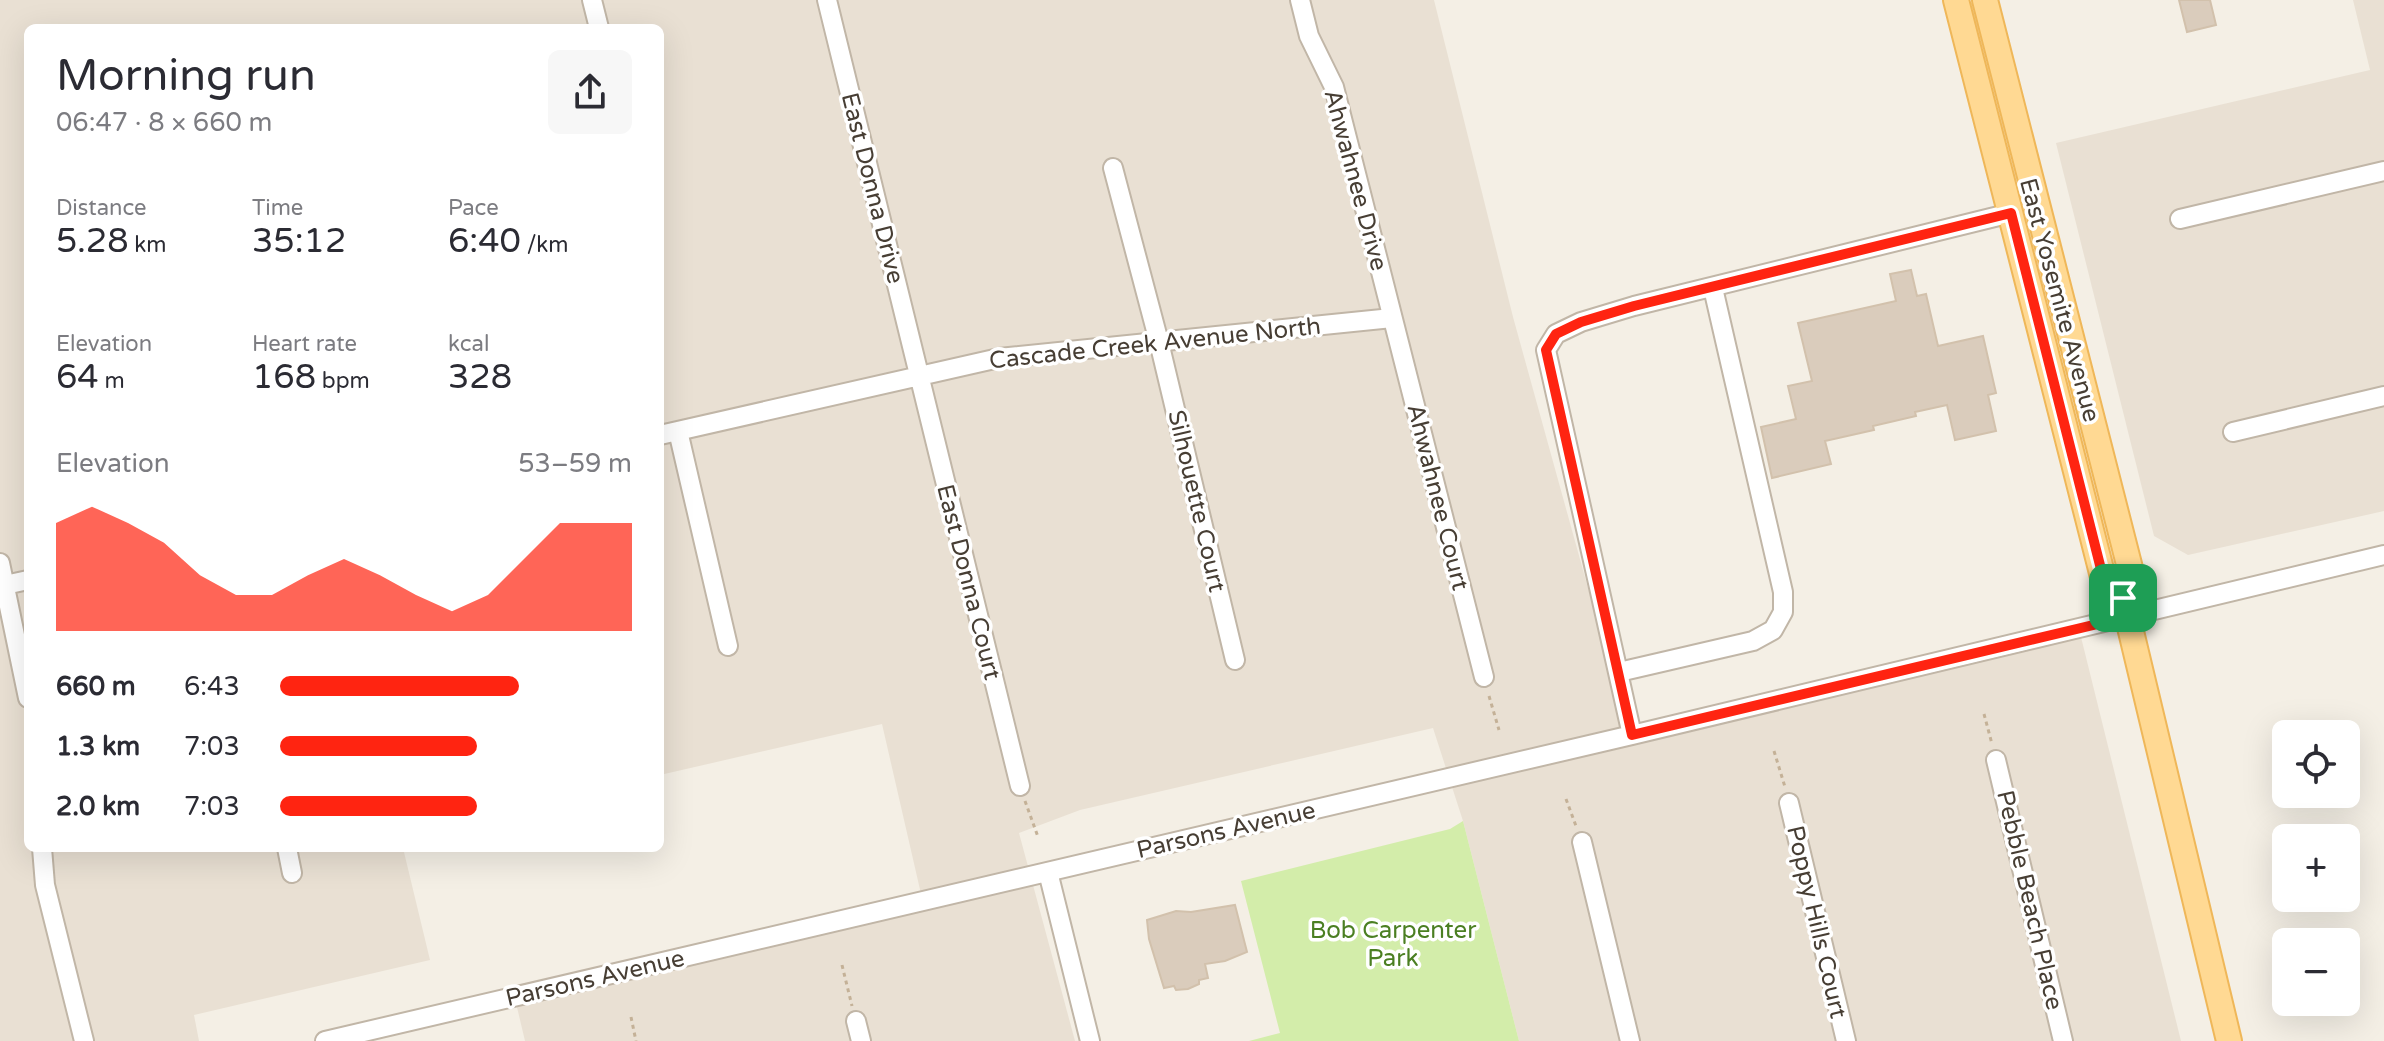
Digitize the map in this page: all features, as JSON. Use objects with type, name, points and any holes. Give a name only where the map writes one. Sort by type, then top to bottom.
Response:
[{"type":"main road","name":"East Yosemite Avenue","points":[[1956,0],[2105,585],[2125,608]]},
{"type":"main road","name":"East Yosemite Avenue","points":[[1985,0],[2132,576],[2125,608],[2229,1041]]},
{"type":"street","points":[[592,0],[598,24]]},
{"type":"street","name":"East Donna Drive","points":[[827,0],[919,377]]},
{"type":"street","name":"Ahwahnee Drive","points":[[1300,0],[1309,36],[1334,87],[1392,318]]},
{"type":"street","name":"Silhouette Court","points":[[1113,168],[1159,342],[1235,660]]},
{"type":"street","points":[[2180,219],[2384,171]]},
{"type":"street","points":[[1632,735],[1546,350],[1556,334],[1581,322],[2011,213]]},
{"type":"street","points":[[1619,672],[1753,641],[1773,630],[1783,612],[1783,592],[1769,524],[1713,288]]},
{"type":"street","name":"Cascade Creek Avenue North","points":[[669,433],[999,358],[1392,318]]},
{"type":"street","name":"Ahwahnee Court","points":[[1392,318],[1484,677]]},
{"type":"street","name":"East Donna Court","points":[[919,377],[1020,786]]},
{"type":"street","points":[[2233,432],[2384,396]]},
{"type":"street","points":[[669,433],[728,646]]},
{"type":"street","name":"Parsons Avenue","points":[[325,1041],[1632,735],[2125,608],[2384,555]]},
{"type":"street","points":[[0,563],[24,678]]},
{"type":"street","points":[[5,585],[24,581]]},
{"type":"street","name":"Pebble Beach Place","points":[[1996,760],[2063,1041]]},
{"type":"street","name":"Poppy Hills Court","points":[[1789,803],[1846,1041]]},
{"type":"street","points":[[1582,842],[1630,1041]]},
{"type":"street","points":[[42,852],[45,885],[84,1041]]},
{"type":"street","points":[[288,852],[292,873]]},
{"type":"street","points":[[1048,872],[1090,1041]]},
{"type":"street","points":[[856,1021],[861,1041]]},
{"type":"path","points":[[1484,677],[1499,730]]},
{"type":"path","points":[[1984,714],[1996,760]]},
{"type":"path","points":[[1774,751],[1789,803]]},
{"type":"path","points":[[1020,786],[1038,837]]},
{"type":"path","points":[[1566,799],[1582,842]]},
{"type":"path","points":[[842,965],[856,1021]]},
{"type":"path","points":[[631,1017],[636,1041]]},
{"type":"shaded area","points":[[0,0],[1434,0],[1513,317],[1630,740],[2080,633],[2181,1041],[1519,1041],[1463,821],[1433,728],[1080,810],[1019,833],[1075,1041],[525,1041],[516,1003],[924,907],[882,724],[664,774],[664,24],[24,24],[24,852],[404,852],[430,960],[194,1015],[199,1041],[0,1041]]},
{"type":"shaded area","points":[[2353,0],[2384,0],[2384,511],[2188,555],[2154,536],[2056,143],[2370,70]]},
{"type":"green space","name":"Bob Carpenter Park","points":[[1463,821],[1519,1041],[1249,1041],[1280,1033],[1241,881],[1450,829]]},
{"type":"building","points":[[2179,0],[2210,0],[2216,25],[2187,32]]},
{"type":"building","points":[[1911,270],[1917,296],[1926,294],[1938,346],[1983,336],[1996,393],[1988,395],[1996,431],[1955,440],[1947,405],[1873,426],[1874,430],[1825,441],[1831,464],[1772,478],[1761,427],[1796,419],[1788,386],[1812,381],[1798,323],[1896,301],[1890,274]]},
{"type":"building","points":[[1235,905],[1247,952],[1225,961],[1205,964],[1208,978],[1199,980],[1199,984],[1188,989],[1176,990],[1174,986],[1164,988],[1149,939],[1147,920],[1176,911],[1191,912]]},
{"type":"route","points":[[2011,213],[2105,585],[2123,598],[2127,617],[1632,735],[1546,350],[1556,334],[1581,322],[1634,306],[1933,235],[2011,213]]}]
